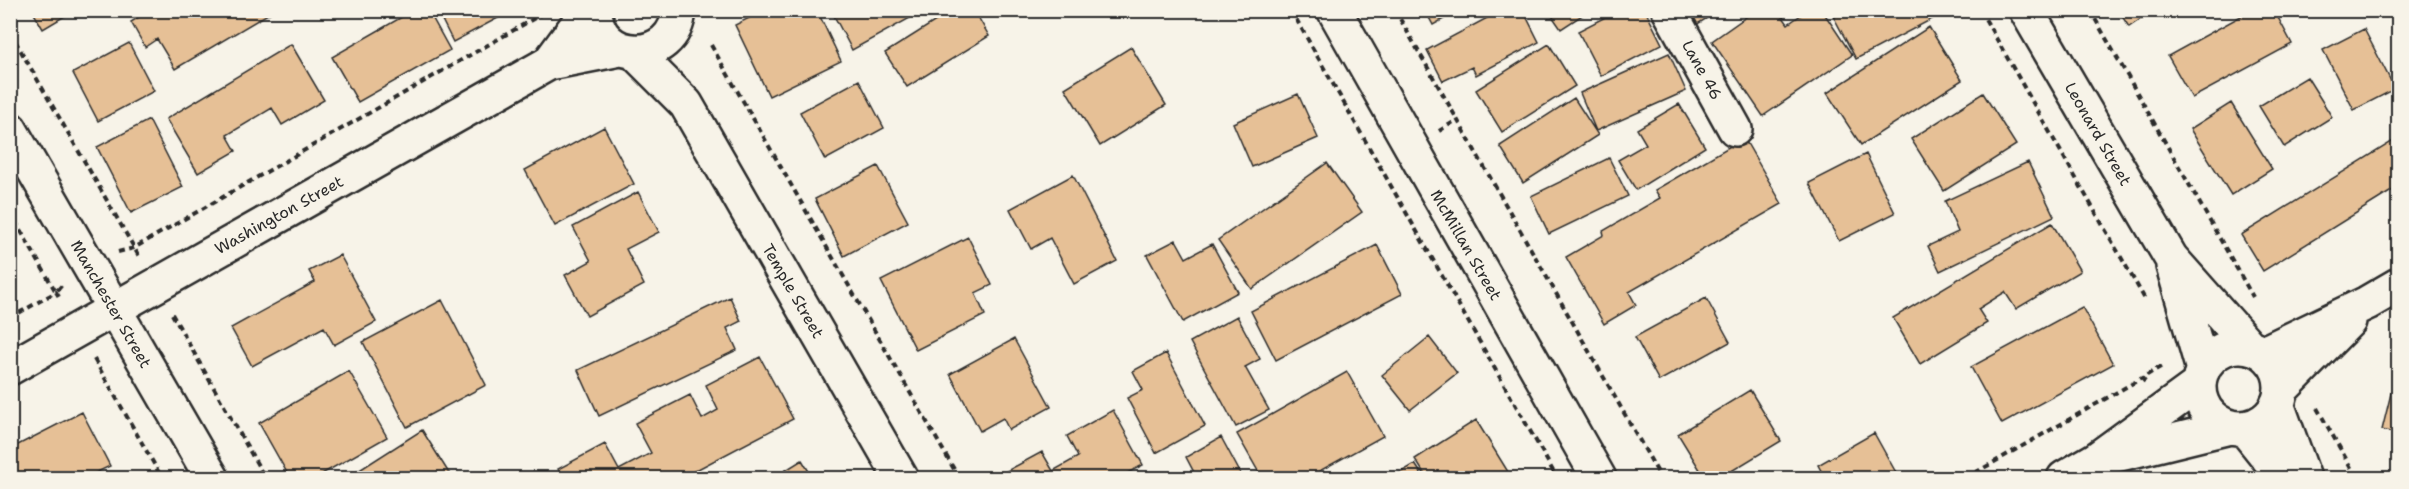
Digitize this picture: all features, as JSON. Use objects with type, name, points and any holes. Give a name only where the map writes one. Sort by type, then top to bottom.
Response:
[{"type":"street","name":"Washington Street","points":[[549,63],[588,10]]},
{"type":"street","name":"Temple Street","points":[[595,10],[599,28],[607,40],[627,51],[686,104],[901,478]]},
{"type":"street","name":"McMillan Street","points":[[1334,10],[1599,478]]},
{"type":"street","name":"Lane 46","points":[[1669,10],[1735,129]]},
{"type":"street","name":"Leonard Street","points":[[2026,10],[2171,258],[2201,377]]},
{"type":"street","name":"Washington Street","points":[[10,368],[549,63],[627,51],[649,51],[662,44],[679,19]]},
{"type":"street","name":"Temple Street","points":[[679,19],[686,104]]},
{"type":"street","name":"Manchester Street","points":[[10,129],[212,478]]},
{"type":"street","name":"Leonard Street","points":[[2171,258],[2276,352]]},
{"type":"street","points":[[2064,478],[2095,460],[2164,410],[2201,377],[2211,358],[2222,350],[2236,346],[2276,352],[2398,285]]},
{"type":"street","points":[[2276,352],[2273,363],[2280,376],[2279,397],[2304,478]]},
{"type":"street","points":[[2201,377],[2200,399],[2207,411],[2217,421],[2237,428],[2284,478]]},
{"type":"street","points":[[2095,460],[2258,424],[2270,416],[2279,397]]},
{"type":"path","points":[[10,318],[56,292],[86,260],[134,248],[549,10]]},
{"type":"path","points":[[1290,10],[1557,478]]},
{"type":"path","points":[[1395,10],[1662,478]]},
{"type":"path","points":[[1980,10],[2146,302]]},
{"type":"path","points":[[2090,10],[2261,312],[2276,352],[2320,382],[2314,403],[2357,478]]},
{"type":"path","points":[[711,45],[959,478]]},
{"type":"path","points":[[10,212],[162,478]]},
{"type":"path","points":[[1966,478],[2169,362]]},
{"type":"path","points":[[2142,378],[2164,410]]},
{"type":"building","points":[[32,10],[75,10],[43,29]]},
{"type":"building","points":[[150,10],[188,10],[192,16],[202,10],[273,11],[175,69],[157,39],[145,47],[131,22]]},
{"type":"building","points":[[414,10],[428,10],[450,50],[358,102],[332,57]]},
{"type":"building","points":[[437,10],[513,10],[453,42]]},
{"type":"building","points":[[765,10],[817,10],[841,61],[769,96],[735,25]]},
{"type":"building","points":[[831,10],[906,10],[910,18],[852,50]]},
{"type":"building","points":[[953,10],[974,10],[989,36],[907,87],[885,53]]},
{"type":"building","points":[[1425,10],[1460,10],[1433,25]]},
{"type":"building","points":[[1502,10],[1523,10],[1539,42],[1476,75],[1472,67],[1443,81],[1427,50]]},
{"type":"building","points":[[1548,10],[1590,10],[1561,29]]},
{"type":"building","points":[[1619,10],[1645,10],[1662,44],[1601,76],[1578,31]]},
{"type":"building","points":[[1687,10],[1720,10],[1696,25]]},
{"type":"building","points":[[1756,10],[1778,10],[1788,24],[1808,10],[1822,10],[1852,55],[1763,116],[1712,41]]},
{"type":"building","points":[[1830,10],[1932,10],[1936,17],[1856,59]]},
{"type":"building","points":[[2118,10],[2154,10],[2129,27]]},
{"type":"building","points":[[2252,10],[2274,10],[2292,44],[2192,98],[2168,56]]},
{"type":"building","points":[[1929,27],[1962,80],[1861,145],[1827,93]]},
{"type":"building","points":[[2364,29],[2395,89],[2354,110],[2323,50]]},
{"type":"building","points":[[129,43],[154,91],[98,121],[73,73]]},
{"type":"building","points":[[291,44],[324,100],[282,125],[272,108],[227,135],[236,151],[198,173],[166,119]]},
{"type":"building","points":[[1549,44],[1575,86],[1502,132],[1476,90]]},
{"type":"building","points":[[1131,47],[1166,105],[1100,146],[1065,88]]},
{"type":"building","points":[[1669,53],[1686,91],[1596,131],[1580,93]]},
{"type":"building","points":[[2307,77],[2332,117],[2284,147],[2259,106]]},
{"type":"building","points":[[859,80],[884,128],[825,160],[800,112]]},
{"type":"building","points":[[1983,93],[2016,145],[1944,191],[1911,139]]},
{"type":"building","points":[[1298,94],[1318,138],[1252,167],[1233,123]]},
{"type":"building","points":[[1574,98],[1598,135],[1523,183],[1500,146]]},
{"type":"building","points":[[2231,103],[2272,169],[2231,195],[2190,129]]},
{"type":"building","points":[[1679,104],[1705,147],[1636,190],[1618,160],[1646,144],[1637,129]]},
{"type":"building","points":[[149,120],[183,187],[131,213],[97,147]]},
{"type":"building","points":[[604,127],[634,184],[555,226],[525,170]]},
{"type":"building","points":[[1744,138],[1782,204],[1629,292],[1636,305],[1604,324],[1566,257],[1604,235],[1603,231],[1660,198],[1655,190]]},
{"type":"building","points":[[2398,138],[2398,187],[2263,271],[2241,235]]},
{"type":"building","points":[[1866,154],[1895,213],[1839,241],[1809,183]]},
{"type":"building","points":[[1609,158],[1628,196],[1549,234],[1531,196]]},
{"type":"building","points":[[2028,162],[2054,216],[1940,271],[1928,246],[1958,232],[1945,201]]},
{"type":"building","points":[[1327,163],[1362,212],[1252,289],[1218,240]]},
{"type":"building","points":[[878,166],[908,222],[844,256],[815,199]]},
{"type":"building","points":[[1073,175],[1117,261],[1074,284],[1050,238],[1031,249],[1010,209]]},
{"type":"building","points":[[638,192],[659,232],[626,249],[644,285],[587,316],[565,275],[591,261],[573,227]]},
{"type":"building","points":[[2052,223],[2080,271],[2016,309],[2005,292],[1978,309],[1987,323],[1920,364],[1893,318]]},
{"type":"building","points":[[968,237],[992,285],[975,293],[985,315],[916,350],[881,281]]},
{"type":"building","points":[[1176,240],[1186,258],[1212,244],[1238,292],[1183,322],[1147,255]]},
{"type":"building","points":[[1377,245],[1402,294],[1276,360],[1251,311]]},
{"type":"building","points":[[340,255],[376,322],[334,345],[324,327],[252,366],[231,328],[315,282],[309,271]]},
{"type":"building","points":[[730,297],[741,321],[727,328],[737,350],[599,416],[578,370]]},
{"type":"building","points":[[1706,298],[1730,342],[1659,381],[1635,337]]},
{"type":"building","points":[[442,300],[486,385],[407,427],[363,342]]},
{"type":"building","points":[[2082,307],[2113,364],[2002,424],[1971,367]]},
{"type":"building","points":[[1237,316],[1260,359],[1245,367],[1269,410],[1236,427],[1190,342]]},
{"type":"building","points":[[1429,337],[1457,373],[1410,410],[1382,375]]},
{"type":"building","points":[[1014,339],[1051,407],[1009,430],[1003,418],[980,431],[950,374]]},
{"type":"building","points":[[1166,353],[1205,426],[1156,453],[1127,398],[1143,390],[1133,371]]},
{"type":"building","points":[[760,357],[793,419],[681,478],[563,478],[558,469],[605,444],[619,470],[651,453],[635,423],[690,395],[702,419],[718,410],[706,385]]},
{"type":"building","points":[[349,371],[387,437],[315,478],[290,478],[259,423]]},
{"type":"building","points":[[1347,372],[1383,436],[1307,478],[1262,478],[1237,434]]},
{"type":"building","points":[[2396,373],[2398,374],[2398,434],[2382,430]]},
{"type":"building","points":[[1750,390],[1781,441],[1720,478],[1705,478],[1678,434]]},
{"type":"building","points":[[1113,410],[1143,465],[1118,478],[994,478],[1042,452],[1053,471],[1078,457],[1067,436]]},
{"type":"building","points":[[82,412],[110,466],[85,478],[10,478],[10,449]]},
{"type":"building","points":[[1476,420],[1510,475],[1505,478],[1427,478],[1415,459]]},
{"type":"building","points":[[422,430],[452,478],[347,478]]},
{"type":"building","points":[[1874,433],[1899,478],[1825,478],[1818,465]]},
{"type":"building","points":[[1221,437],[1243,478],[1197,478],[1186,457]]},
{"type":"building","points":[[802,460],[813,478],[773,478]]},
{"type":"building","points":[[1415,464],[1424,478],[1391,478]]}]
